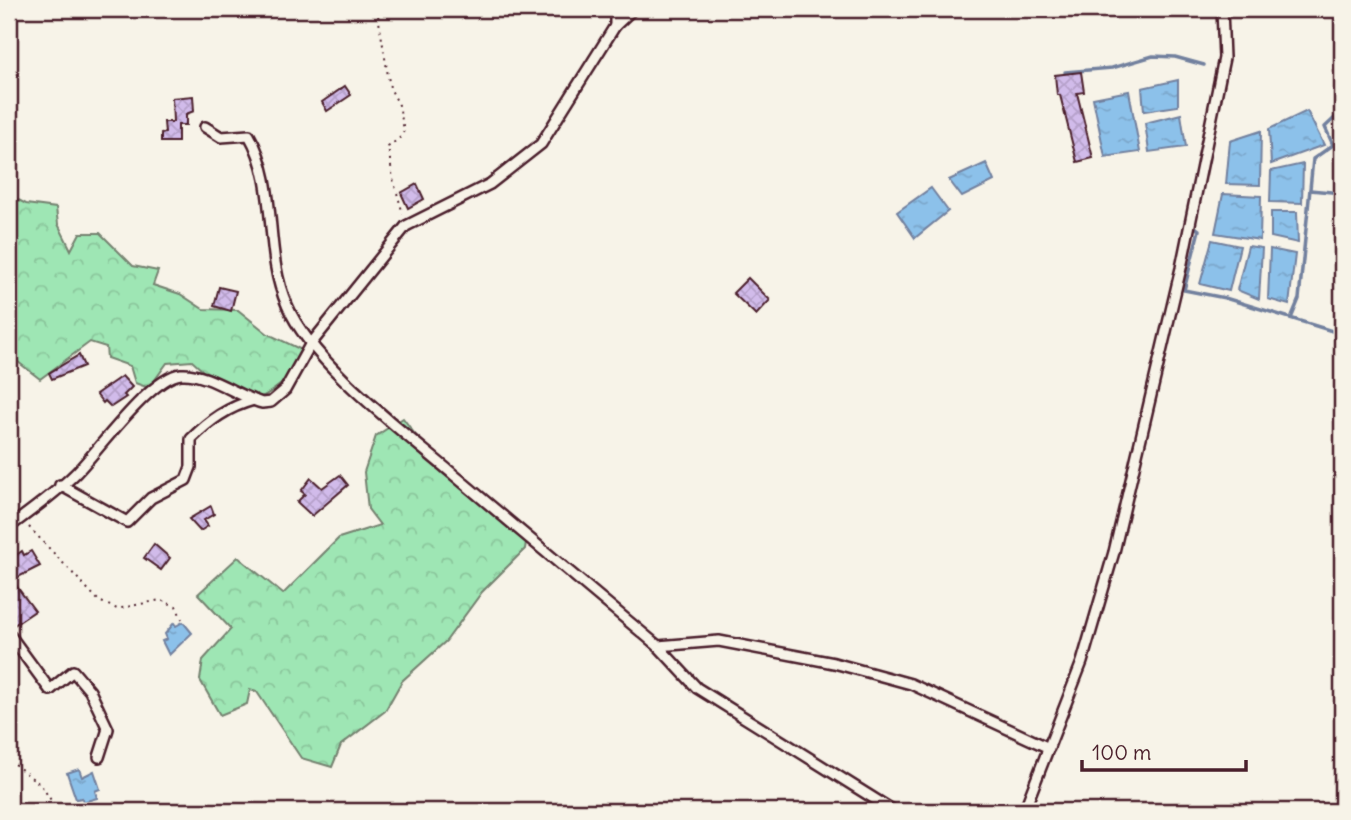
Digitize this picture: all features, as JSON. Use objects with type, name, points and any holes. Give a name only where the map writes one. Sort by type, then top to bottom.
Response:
[{"type":"street","points":[[615,9],[615,26]]},
{"type":"street","points":[[9,527],[75,474],[114,429],[168,378],[181,374],[200,377],[254,400],[271,402],[285,390],[310,345],[406,226],[490,184],[541,144],[615,26],[633,9]]},
{"type":"street","points":[[1024,811],[1082,662],[1114,552],[1181,268],[1224,58],[1222,9]]},
{"type":"street","points":[[205,127],[221,137],[249,135],[254,143],[263,171],[273,252],[286,305],[310,345],[389,420],[658,646],[697,688],[894,811]]},
{"type":"street","points":[[60,485],[127,522],[151,498],[186,480],[191,467],[191,439],[208,422],[234,406],[254,400]]},
{"type":"street","points":[[9,634],[50,690],[73,671],[90,691],[108,729],[99,757]]},
{"type":"street","points":[[658,646],[719,641],[834,663],[911,684],[1049,748]]},
{"type":"path","points":[[377,9],[390,88],[399,105],[404,130],[402,136],[388,147],[393,179],[406,226]]},
{"type":"path","points":[[20,519],[99,601],[117,609],[160,600],[176,607],[182,618]]},
{"type":"path","points":[[9,760],[41,785],[58,811]]},
{"type":"green space","points":[[9,195],[26,204],[56,208],[58,224],[71,250],[80,233],[100,233],[133,266],[158,271],[153,285],[180,294],[203,309],[238,310],[268,334],[304,351],[296,367],[286,380],[258,399],[213,380],[192,361],[167,363],[149,388],[135,383],[130,366],[107,358],[106,347],[90,342],[40,379],[9,355]]},
{"type":"green space","points":[[403,418],[444,474],[527,536],[525,549],[482,592],[446,641],[402,681],[385,711],[341,745],[332,767],[301,758],[257,692],[250,690],[247,704],[220,715],[200,680],[203,660],[231,629],[198,594],[238,557],[283,594],[339,538],[380,525],[368,509],[364,472],[376,436]]},
{"type":"water","points":[[1178,80],[1178,106],[1144,111],[1142,88]]},
{"type":"water","points":[[1129,91],[1140,152],[1105,157],[1093,98]]},
{"type":"water","points":[[1307,111],[1324,145],[1271,164],[1269,129]]},
{"type":"water","points":[[1181,114],[1186,147],[1149,152],[1145,123]]},
{"type":"water","points":[[1261,131],[1260,185],[1226,184],[1230,141]]},
{"type":"water","points":[[986,163],[994,181],[962,197],[949,180]]},
{"type":"water","points":[[1303,164],[1302,203],[1270,202],[1271,171]]},
{"type":"water","points":[[931,188],[948,211],[915,238],[897,212]]},
{"type":"water","points":[[1223,194],[1261,196],[1260,240],[1215,233]]},
{"type":"water","points":[[1271,212],[1297,212],[1298,243],[1271,237]]},
{"type":"water","points":[[1212,240],[1240,246],[1229,291],[1200,284]]},
{"type":"water","points":[[1248,246],[1262,248],[1259,299],[1237,290]]},
{"type":"water","points":[[1270,249],[1295,254],[1289,305],[1268,299]]},
{"type":"water","points":[[183,622],[192,633],[169,655],[162,641],[167,639],[165,634],[174,623],[176,626]]},
{"type":"water","points":[[79,769],[82,777],[94,771],[100,789],[95,791],[97,798],[83,802],[82,798],[76,799],[67,773]]},
{"type":"building","points":[[1081,72],[1084,92],[1077,93],[1093,158],[1077,162],[1060,95],[1057,95],[1055,75]]},
{"type":"building","points":[[345,86],[351,95],[327,111],[322,102]]},
{"type":"building","points":[[193,96],[194,111],[186,114],[186,125],[178,125],[178,142],[161,142],[161,134],[165,133],[164,122],[173,122],[172,98]]},
{"type":"building","points":[[417,184],[424,199],[408,208],[401,193]]},
{"type":"building","points":[[748,278],[770,300],[756,315],[733,293]]},
{"type":"building","points":[[219,287],[236,291],[231,311],[214,306]]},
{"type":"building","points":[[79,355],[84,366],[52,379],[49,373]]},
{"type":"building","points":[[122,376],[132,387],[124,395],[126,397],[111,407],[105,401],[103,403],[96,394]]},
{"type":"building","points":[[340,475],[348,485],[312,516],[297,502],[305,494],[301,491],[311,478],[322,488]]},
{"type":"building","points":[[211,506],[214,514],[204,520],[208,526],[200,531],[189,519]]},
{"type":"building","points":[[154,544],[170,558],[161,570],[144,558]]},
{"type":"building","points":[[22,551],[24,555],[31,551],[40,566],[12,580],[35,611],[14,625],[9,617],[9,560]]},
{"type":"waterway","points":[[1065,72],[1112,68],[1153,56],[1175,57],[1204,65]]},
{"type":"waterway","points":[[1292,316],[1299,299],[1313,159],[1333,145],[1325,127],[1342,111]]},
{"type":"waterway","points":[[1310,190],[1342,193]]},
{"type":"waterway","points":[[1195,227],[1199,230],[1184,290],[1225,298],[1342,334]]}]
